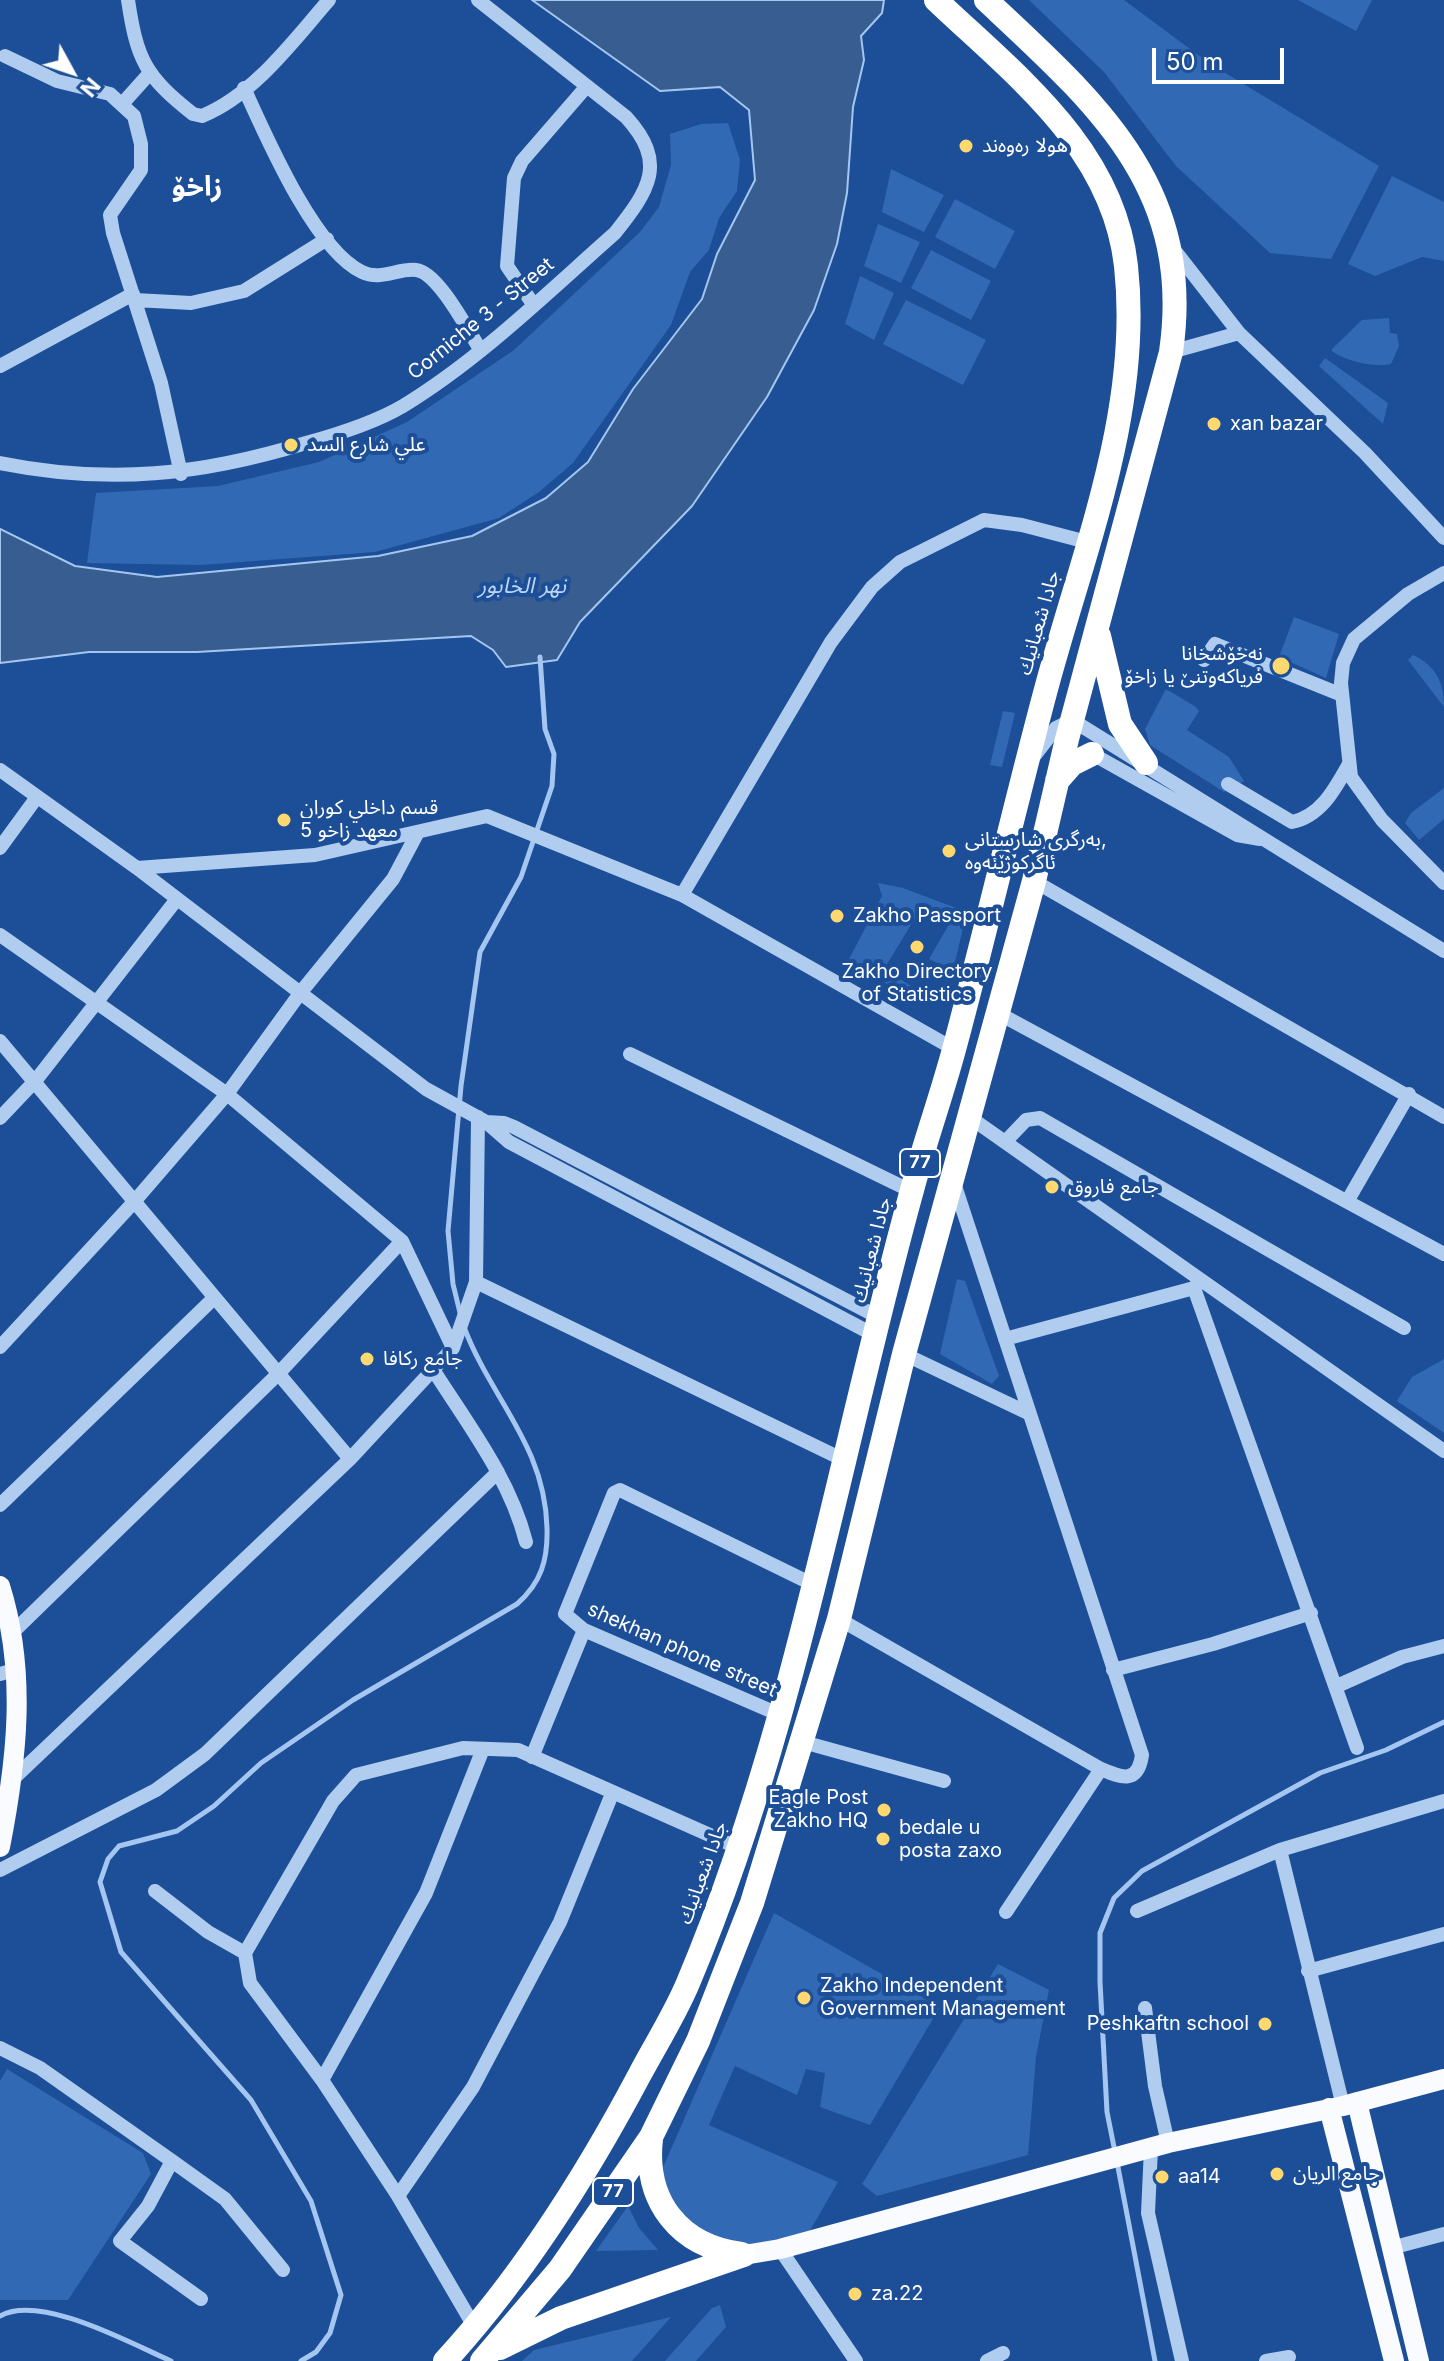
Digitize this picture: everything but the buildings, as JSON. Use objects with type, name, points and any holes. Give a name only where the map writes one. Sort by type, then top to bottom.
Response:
[{"type":"highway","name":"جادا شعبانيك","points":[[475,2328],[533,2252],[613,2126],[686,1988],[739,1848],[814,1585],[911,1191],[954,1049],[1044,695],[1116,440],[1128,353],[1125,259],[1115,215],[1097,175],[1070,130],[936,0]]},
{"type":"highway","name":"77","points":[[486,2357],[560,2269],[652,2134],[698,2041],[752,1903],[839,1619],[904,1354],[1034,881],[1057,781],[1065,729],[1098,623],[1171,352],[1176,316],[1169,243],[1154,200],[1112,125],[1078,86],[986,0]]},
{"type":"highway","points":[[1098,623],[1101,654],[1120,724],[1146,763]]},
{"type":"highway","points":[[1057,781],[1072,764],[1092,754]]},
{"type":"highway","points":[[652,2134],[648,2161],[652,2185],[662,2208],[677,2227],[697,2242],[719,2251],[744,2255]]},
{"type":"highway","points":[[486,2357],[561,2318],[744,2255]]},
{"type":"highway","name":"77","points":[[445,2361],[475,2328]]},
{"type":"main road","points":[[0,1586],[12,1633],[8,1672],[12,1780],[1,1838]]},
{"type":"main road","points":[[744,2255],[780,2249],[1154,2147],[1444,2079]]},
{"type":"main road","points":[[1343,2105],[1391,2248],[1419,2361]]},
{"type":"main road","points":[[1343,2105],[1394,2361]]},
{"type":"street","points":[[128,0],[132,33],[149,74],[193,114],[202,116],[244,88],[280,56],[329,0]]},
{"type":"street","name":"Corniche 3 - Street","points":[[0,463],[132,476],[181,474],[251,460],[342,433],[399,408],[446,378],[615,233],[637,205],[649,181],[651,155],[644,137],[587,86],[478,0]]},
{"type":"street","points":[[5,56],[57,81],[110,94],[123,103],[138,126],[143,162],[141,170],[110,215],[161,383],[181,474]]},
{"type":"street","points":[[123,103],[149,74]]},
{"type":"street","points":[[533,304],[507,266],[514,178],[522,161],[587,86]]},
{"type":"street","points":[[244,88],[285,175],[327,239],[363,272],[380,276],[415,270],[423,272],[437,284],[480,349]]},
{"type":"street","points":[[0,366],[134,297],[191,303],[244,291],[327,239]]},
{"type":"street","points":[[1169,243],[1239,333],[1365,453],[1444,538]]},
{"type":"street","points":[[1171,352],[1239,333]]},
{"type":"street","points":[[682,895],[831,642],[881,579],[900,562],[984,520],[1022,525],[1087,542]]},
{"type":"street","points":[[1444,573],[1399,601],[1354,639],[1343,663],[1342,695],[1351,777],[1364,798],[1444,883]]},
{"type":"street","points":[[1204,660],[1215,644],[1342,695]]},
{"type":"street","points":[[1044,695],[1065,729],[1092,754],[1237,835],[1260,839]]},
{"type":"street","points":[[1065,729],[1146,763],[1244,824],[1260,839],[1444,951]]},
{"type":"street","points":[[1027,767],[1065,729]]},
{"type":"street","points":[[1228,784],[1292,822],[1310,819],[1335,789],[1349,764]]},
{"type":"street","points":[[0,770],[137,868],[426,1089],[480,1119],[514,1127],[878,1327]]},
{"type":"street","points":[[0,848],[37,797]]},
{"type":"street","points":[[137,868],[315,855],[487,816],[682,895],[954,1049]]},
{"type":"street","points":[[0,1347],[133,1203],[227,1094],[301,992],[393,879],[418,832]]},
{"type":"street","points":[[1034,881],[1409,1094],[1444,1117]]},
{"type":"street","points":[[0,1118],[36,1080],[177,899]]},
{"type":"street","points":[[0,935],[227,1094],[402,1241],[455,1343]]},
{"type":"street","points":[[996,1012],[1442,1250]]},
{"type":"street","points":[[0,1041],[36,1080],[133,1203],[350,1459]]},
{"type":"street","points":[[630,1054],[911,1191]]},
{"type":"street","points":[[1348,1200],[1409,1094]]},
{"type":"street","points":[[968,1116],[1198,1284],[1444,1451]]},
{"type":"street","points":[[1005,1142],[1026,1120],[1040,1118],[1404,1328]]},
{"type":"street","points":[[12,1780],[350,1459],[434,1371],[455,1343],[475,1290],[480,1119]]},
{"type":"street","points":[[839,1619],[1101,1769],[1124,1779],[1134,1776],[1142,1755],[952,1179]]},
{"type":"street","points":[[12,1633],[278,1374],[402,1241]]},
{"type":"street","points":[[1005,1339],[1198,1284]]},
{"type":"street","points":[[1198,1284],[1357,1748]]},
{"type":"street","points":[[475,1290],[846,1461]]},
{"type":"street","points":[[0,1505],[213,1299]]},
{"type":"street","points":[[904,1354],[1030,1414]]},
{"type":"street","points":[[434,1371],[498,1472],[518,1511],[526,1542]]},
{"type":"street","points":[[0,1870],[156,1790],[205,1754],[498,1472]]},
{"type":"street","name":"shekhan phone street","points":[[778,1714],[584,1630],[570,1622],[565,1614],[568,1603],[614,1493],[620,1490],[814,1585]]},
{"type":"street","points":[[1113,1670],[1213,1644],[1311,1613]]},
{"type":"street","points":[[532,1757],[584,1630]]},
{"type":"street","points":[[1337,1686],[1402,1657],[1444,1646]]},
{"type":"street","points":[[803,1742],[944,1781]]},
{"type":"street","points":[[475,2328],[398,2196],[322,2080],[250,1983],[245,1953],[333,1801],[356,1775],[463,1748],[518,1750],[739,1848]]},
{"type":"street","points":[[322,2080],[426,1893],[483,1749]]},
{"type":"street","points":[[1006,1912],[1101,1769]]},
{"type":"street","points":[[398,2196],[480,2073],[560,1922],[612,1794]]},
{"type":"street","points":[[1137,1911],[1280,1850],[1444,1801]]},
{"type":"street","points":[[1280,1850],[1343,2105]]},
{"type":"street","points":[[155,1891],[208,1932],[245,1953]]},
{"type":"street","points":[[1308,1971],[1444,1934]]},
{"type":"street","points":[[1145,2008],[1155,2086],[1148,2213],[1182,2361]]},
{"type":"street","points":[[0,2048],[40,2068],[225,2199],[283,2270]]},
{"type":"street","points":[[172,2161],[148,2206],[120,2241],[201,2299]]},
{"type":"street","points":[[1391,2248],[1444,2234]]},
{"type":"street","points":[[780,2249],[855,2361]]},
{"type":"street","points":[[987,2361],[1003,2353]]},
{"type":"street","points":[[1266,2361],[1289,2357]]},
{"type":"shaded area","points":[[1029,0],[1124,0],[1209,63],[1379,166],[1331,259],[1270,253],[1176,166],[1104,72]]},
{"type":"shaded area","points":[[1298,0],[1372,0],[1356,31]]},
{"type":"shaded area","points":[[728,123],[740,160],[737,191],[719,218],[709,250],[690,272],[671,325],[573,463],[539,492],[499,518],[375,552],[201,565],[87,563],[96,493],[218,486],[319,462],[407,422],[514,350],[640,232],[659,207],[671,165],[670,134],[701,124]]},
{"type":"shaded area","points":[[891,169],[944,195],[924,232],[882,212]]},
{"type":"shaded area","points":[[1392,176],[1444,202],[1444,261],[1422,257],[1375,276],[1348,264]]},
{"type":"shaded area","points":[[955,199],[1015,231],[995,269],[935,237]]},
{"type":"shaded area","points":[[878,224],[920,242],[901,283],[864,266]]},
{"type":"shaded area","points":[[931,250],[991,281],[971,320],[911,288]]},
{"type":"shaded area","points":[[860,276],[894,293],[874,340],[845,324]]},
{"type":"shaded area","points":[[906,300],[986,340],[963,385],[883,344]]},
{"type":"shaded area","points":[[1389,318],[1390,333],[1397,334],[1399,346],[1391,364],[1360,363],[1331,350],[1362,320]]},
{"type":"shaded area","points":[[1325,358],[1388,403],[1383,424],[1319,366]]},
{"type":"shaded area","points":[[1294,617],[1339,634],[1326,678],[1279,657]]},
{"type":"shaded area","points":[[1413,655],[1428,664],[1437,676],[1444,707],[1408,660]]},
{"type":"shaded area","points":[[1166,689],[1196,707],[1199,711],[1187,730],[1229,757],[1244,781],[1224,792],[1150,745],[1145,729]]},
{"type":"shaded area","points":[[1003,711],[1015,713],[1002,767],[990,765]]},
{"type":"shaded area","points":[[1444,788],[1444,819],[1419,840],[1405,823],[1411,813]]},
{"type":"shaded area","points":[[878,883],[903,888],[967,912],[953,970],[929,959],[948,926],[920,910],[884,969],[916,989],[909,997],[848,961],[882,896]]},
{"type":"shaded area","points":[[957,1279],[965,1281],[999,1376],[992,1384],[940,1354]]},
{"type":"shaded area","points":[[1444,1359],[1444,1433],[1397,1401],[1412,1377]]},
{"type":"shaded area","points":[[774,1913],[940,2007],[870,2125],[820,2107],[825,2073],[806,2069],[797,2095],[735,2066],[709,2125],[838,2182],[808,2234],[734,2251],[668,2206],[661,2172]]},
{"type":"shaded area","points":[[998,1964],[1049,1990],[1036,2057],[1028,2155],[877,2196],[862,2184]]},
{"type":"shaded area","points":[[7,2069],[143,2153],[151,2174],[68,2300],[0,2300],[0,2081]]},
{"type":"shaded area","points":[[628,2206],[639,2228],[658,2250],[596,2251]]},
{"type":"shaded area","points":[[720,2305],[726,2327],[696,2361],[665,2361],[712,2308]]},
{"type":"shaded area","points":[[671,2317],[632,2361],[522,2361],[534,2350]]},
{"type":"water","name":"نهر الخابور","points":[[532,0],[884,0],[882,13],[861,36],[864,60],[853,107],[847,193],[837,244],[814,310],[767,397],[692,506],[580,622],[557,660],[506,667],[493,650],[471,636],[197,652],[89,652],[0,663],[0,529],[75,566],[157,577],[378,556],[472,536],[546,498],[588,462],[633,389],[702,299],[717,254],[755,180],[749,110],[720,87],[660,91]]},
{"type":"waterway","points":[[461,1317],[453,1284],[448,1231],[461,1086],[480,952],[521,877],[552,786],[554,754],[545,729],[540,657]]},
{"type":"waterway","points":[[301,2361],[316,2352],[330,2333],[341,2295],[311,2201],[251,2100],[121,1952],[100,1882],[108,1859],[119,1846],[177,1831],[214,1806],[261,1763],[353,1700],[517,1604],[532,1588],[546,1550],[544,1498],[527,1447],[464,1327]]},
{"type":"waterway","points":[[1115,2152],[1107,2112],[1100,1982],[1100,1933],[1114,1898],[1142,1871],[1320,1773],[1386,1750],[1444,1722]]},
{"type":"waterway","points":[[1117,2162],[1155,2361]]},
{"type":"waterway","points":[[0,2316],[17,2311],[61,2316],[110,2333],[171,2361]]},
{"type":"place","name":"هولا ره‌وه‌ند","points":[[966,146]]},
{"type":"place","name":"xan bazar","points":[[1214,424]]},
{"type":"place","name":"علي شارع السد","points":[[291,445]]},
{"type":"place","name":"نه‌خۆشخانا فرياكه‌وتنێ يا زاخۆ","points":[[1281,666]]},
{"type":"place","name":"قسم داخلي كوران معهد زاخو 5","points":[[284,820]]},
{"type":"place","name":"بەرگری شارستانی, ئاگرکوژێنەوە","points":[[949,851]]},
{"type":"place","name":"Zakho Passport","points":[[837,916]]},
{"type":"place","name":"Zakho Directory of Statistics","points":[[917,947]]},
{"type":"place","name":"جامع فاروق","points":[[1052,1187]]},
{"type":"place","name":"جامع ركافا","points":[[367,1359]]},
{"type":"place","name":"Eagle Post Zakho HQ","points":[[884,1810]]},
{"type":"place","name":"bedale u posta zaxo","points":[[883,1839]]},
{"type":"place","name":"Zakho Independent Government Management","points":[[804,1998]]},
{"type":"place","name":"Peshkaftn school","points":[[1265,2024]]},
{"type":"place","name":"جامع الريان","points":[[1277,2174]]},
{"type":"place","name":"aa14","points":[[1162,2177]]},
{"type":"place","name":"za.22","points":[[855,2294]]},
{"type":"district","name":"زاخۆ","points":[[197,188]]}]
